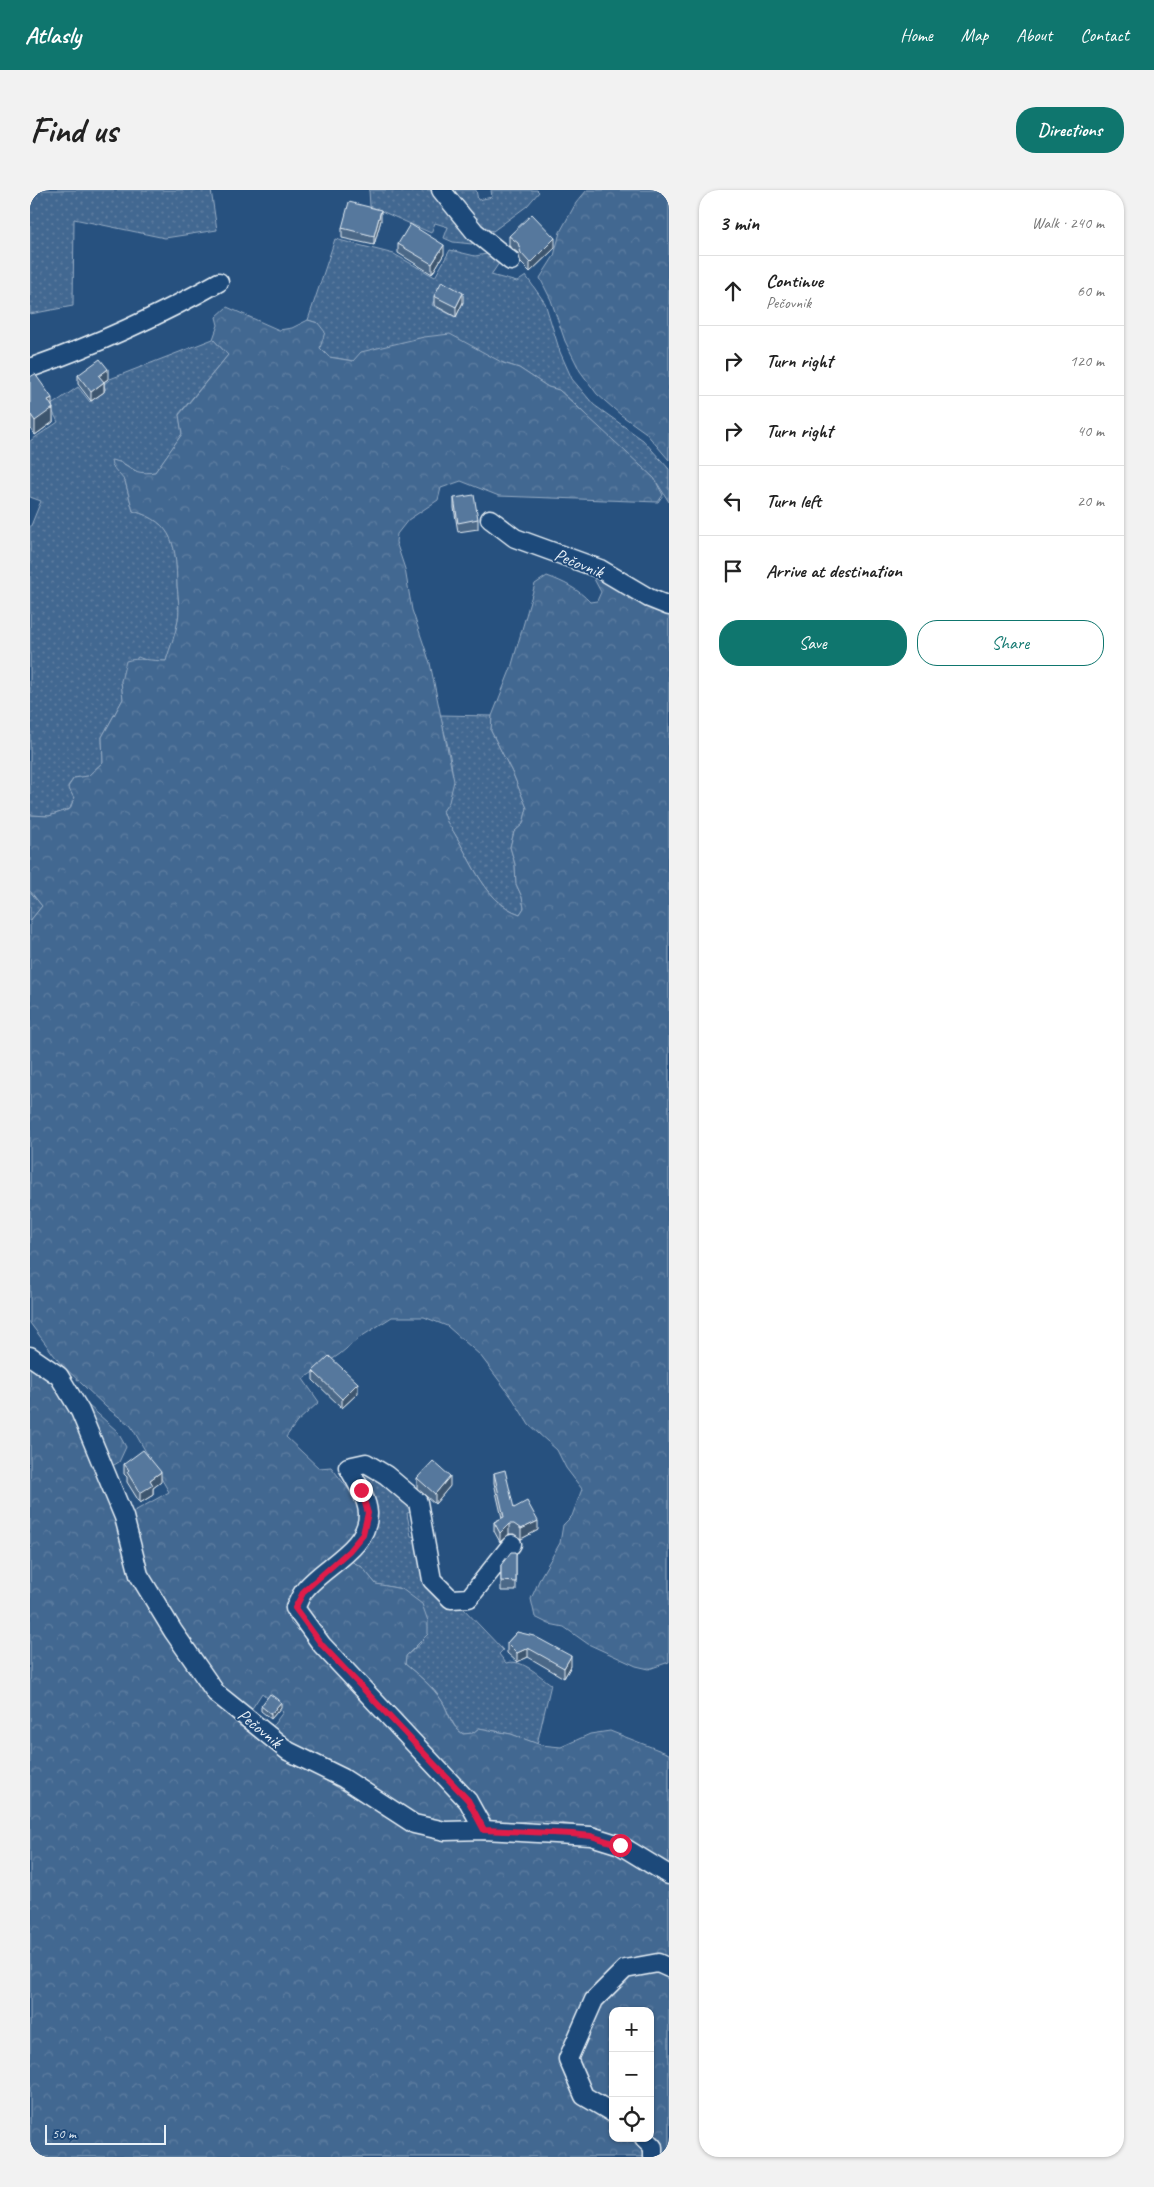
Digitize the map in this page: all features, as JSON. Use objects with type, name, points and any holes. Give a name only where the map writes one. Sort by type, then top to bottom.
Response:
[{"type":"street","points":[[441,190],[475,232],[511,261]]},
{"type":"street","points":[[30,368],[67,355],[175,307],[218,282]]},
{"type":"street","name":"Pečovnik","points":[[490,519],[516,538],[600,569],[650,598],[669,606]]},
{"type":"street","name":"Pečovnik","points":[[30,1356],[59,1376],[80,1411],[124,1517],[139,1575],[173,1631],[216,1693],[288,1751],[343,1778],[414,1824],[445,1831],[484,1830],[591,1836],[620,1845],[669,1875]]},
{"type":"street","points":[[484,1830],[468,1800],[322,1645],[295,1608],[304,1591],[349,1551],[363,1534],[368,1513],[361,1490],[348,1467],[366,1462],[386,1475],[418,1502],[432,1580],[450,1599],[469,1598],[512,1544]]},
{"type":"street","points":[[609,2111],[584,2096],[568,2059],[594,2000],[625,1968],[658,1963],[669,1968]]},
{"type":"street","points":[[648,2142],[653,2147],[653,2157]]},
{"type":"green space","points":[[30,190],[211,190],[217,230],[165,238],[74,219],[73,306],[30,314]]},
{"type":"green space","points":[[369,190],[435,190],[475,238],[472,244],[453,242],[444,238],[448,227],[435,223],[431,233],[370,206]]},
{"type":"green space","points":[[445,190],[476,190],[478,200],[492,197],[491,190],[537,190],[539,192],[527,206],[493,231],[485,229],[472,221]]},
{"type":"green space","points":[[587,190],[669,190],[669,460],[645,432],[621,415],[597,394],[580,371],[565,341],[551,300],[540,278],[554,256],[560,232],[576,203]]},
{"type":"green space","points":[[335,239],[394,254],[435,277],[450,250],[475,256],[493,253],[501,260],[491,275],[517,282],[526,276],[545,303],[560,352],[572,379],[594,405],[643,440],[669,469],[669,502],[654,478],[608,437],[575,404],[559,390],[548,387],[519,368],[424,337],[354,361],[329,357],[320,348],[318,323],[308,320]],"holes":[[[440,290],[463,303],[455,317],[432,305]]]},
{"type":"green space","points":[[227,307],[279,330],[292,328],[308,320],[318,323],[325,332],[320,348],[329,357],[353,361],[361,352],[424,337],[450,334],[503,363],[519,368],[548,387],[559,390],[654,478],[663,495],[658,502],[499,496],[461,481],[441,488],[438,500],[408,520],[397,534],[396,542],[405,569],[412,610],[430,663],[454,781],[449,802],[443,811],[447,822],[486,888],[507,908],[520,914],[524,908],[522,897],[516,884],[515,864],[510,847],[514,832],[523,824],[527,808],[513,774],[491,731],[492,716],[511,668],[535,584],[547,576],[570,586],[590,602],[597,601],[601,592],[594,579],[599,572],[669,607],[669,1662],[649,1669],[636,1666],[588,1644],[564,1627],[549,1624],[535,1617],[531,1599],[541,1576],[560,1543],[563,1525],[572,1516],[582,1489],[566,1468],[557,1450],[529,1425],[513,1399],[480,1355],[447,1326],[424,1317],[392,1317],[359,1338],[340,1354],[303,1379],[319,1402],[297,1422],[286,1437],[319,1468],[331,1467],[361,1505],[361,1527],[288,1608],[291,1623],[325,1655],[466,1805],[470,1818],[463,1826],[417,1817],[269,1731],[283,1712],[262,1693],[247,1716],[220,1686],[145,1575],[131,1513],[169,1492],[131,1426],[106,1407],[60,1363],[30,1323],[30,921],[42,906],[30,891],[30,815],[49,816],[70,809],[74,798],[68,787],[74,778],[88,776],[103,762],[102,737],[123,699],[121,681],[126,661],[141,659],[166,661],[179,616],[174,548],[165,529],[147,516],[133,511],[125,481],[112,466],[111,460],[135,471],[155,472],[182,434],[179,415],[228,355],[213,339],[218,325],[216,317]]},
{"type":"green space","points":[[213,339],[228,355],[179,414],[182,434],[155,472],[141,474],[121,462],[111,461],[125,481],[133,511],[147,516],[165,529],[174,548],[179,616],[166,661],[148,661],[138,657],[121,681],[123,699],[102,737],[103,762],[88,776],[74,778],[68,786],[74,798],[70,809],[49,816],[30,815],[30,528],[41,501],[30,497],[30,441],[58,422],[50,406],[78,387],[90,402],[106,389],[103,385],[110,379]]},
{"type":"green space","points":[[440,715],[492,716],[491,731],[513,774],[527,808],[523,824],[514,832],[510,847],[515,864],[516,884],[522,897],[524,908],[520,914],[507,908],[486,888],[447,822],[443,811],[452,789],[452,776],[449,752]]},
{"type":"green space","points":[[30,891],[42,906],[30,921]]},
{"type":"green space","points":[[30,1349],[51,1372],[117,1431],[126,1447],[119,1462],[104,1471],[121,1532],[211,1695],[239,1725],[264,1744],[413,1832],[577,1840],[608,1848],[669,1883],[669,2157],[30,2157]]},
{"type":"green space","points":[[371,1471],[417,1511],[407,1513],[411,1536],[422,1538],[442,1598],[462,1607],[503,1650],[499,1654],[506,1663],[512,1662],[524,1665],[551,1684],[537,1744],[511,1734],[479,1728],[473,1733],[463,1734],[453,1723],[434,1690],[405,1664],[406,1656],[421,1643],[402,1589],[376,1584],[362,1567],[347,1559],[354,1473]]},
{"type":"green space","points":[[347,1559],[362,1567],[376,1584],[402,1589],[422,1604],[428,1621],[428,1634],[406,1656],[405,1664],[425,1681],[438,1696],[452,1723],[463,1734],[473,1733],[479,1728],[511,1734],[541,1745],[561,1747],[590,1734],[610,1731],[669,1754],[669,1867],[641,1847],[604,1832],[550,1822],[503,1823],[492,1821],[302,1619],[306,1593]]},
{"type":"building","points":[[349,202],[381,210],[374,236],[342,228]]},
{"type":"building","points":[[532,214],[555,238],[530,263],[521,253],[518,243],[509,236]]},
{"type":"building","points":[[410,224],[444,245],[432,264],[398,244]]},
{"type":"building","points":[[442,281],[463,293],[456,307],[434,296]]},
{"type":"building","points":[[100,359],[108,369],[99,376],[104,382],[91,392],[78,375]]},
{"type":"building","points":[[35,374],[52,398],[48,400],[53,408],[35,421],[30,415],[30,377]]},
{"type":"building","points":[[474,495],[478,519],[458,523],[454,498]]},
{"type":"building","points":[[329,1356],[358,1383],[342,1399],[313,1371]]},
{"type":"building","points":[[143,1450],[161,1472],[150,1480],[153,1485],[140,1493],[124,1464]]},
{"type":"building","points":[[433,1461],[450,1476],[435,1494],[417,1478]]},
{"type":"building","points":[[505,1470],[514,1508],[527,1501],[538,1521],[521,1529],[514,1524],[509,1524],[500,1533],[494,1522],[504,1517],[494,1473]]},
{"type":"building","points":[[511,1552],[516,1552],[516,1582],[501,1581],[501,1565]]},
{"type":"building","points":[[517,1632],[534,1636],[571,1656],[564,1668],[528,1648],[517,1653],[507,1643]]},
{"type":"building","points":[[270,1694],[281,1702],[271,1714],[261,1706]]},
{"type":"route","points":[[361,1490],[368,1513],[363,1534],[349,1551],[304,1591],[295,1608],[322,1645],[468,1800],[484,1830],[591,1836],[620,1845]]}]
